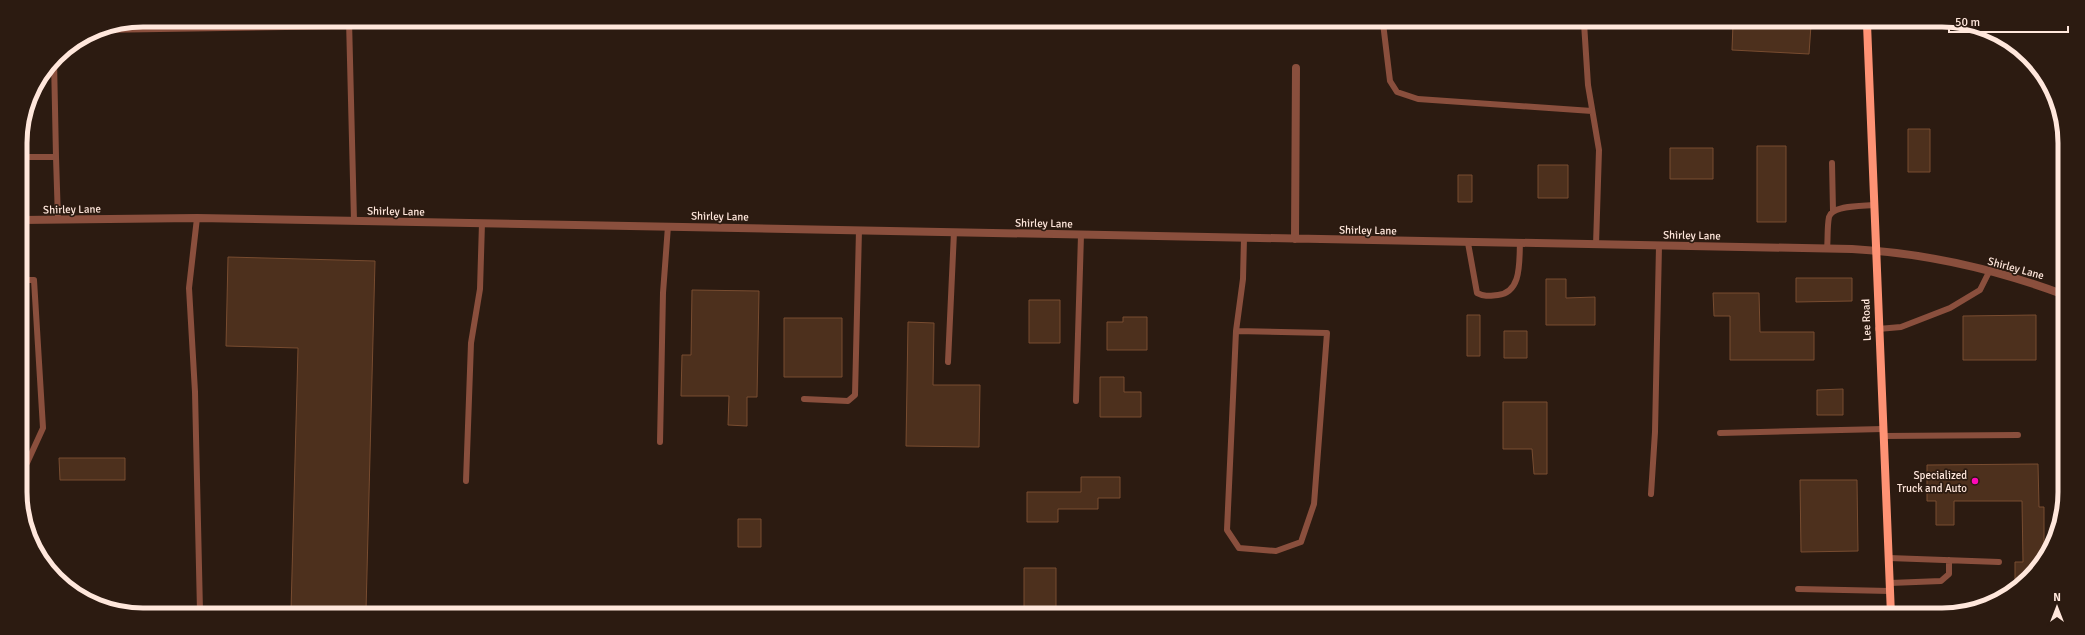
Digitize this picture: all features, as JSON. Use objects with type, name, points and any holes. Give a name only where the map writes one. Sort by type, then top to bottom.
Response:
[{"type":"main road","name":"Lee Road","points":[[1867,27],[1878,329],[1891,608]]},
{"type":"street","points":[[1295,239],[1296,68]]},
{"type":"street","name":"Shirley Lane","points":[[27,220],[197,218],[1875,250],[1898,252],[1989,272],[2029,282],[2058,293]]},
{"type":"lane","points":[[122,29],[204,27]]},
{"type":"lane","points":[[349,27],[354,221]]},
{"type":"lane","points":[[1384,27],[1390,81],[1397,92],[1418,99],[1592,112]]},
{"type":"lane","points":[[1584,27],[1588,85],[1599,150],[1596,245]]},
{"type":"lane","points":[[54,69],[58,220]]},
{"type":"lane","points":[[27,158],[56,157]]},
{"type":"lane","points":[[1832,163],[1833,211]]},
{"type":"lane","points":[[1827,249],[1829,216],[1833,211],[1841,208],[1873,205]]},
{"type":"lane","points":[[197,218],[189,288],[195,392],[200,608]]},
{"type":"lane","points":[[466,481],[472,343],[480,289],[482,223]]},
{"type":"lane","points":[[660,442],[663,293],[668,226]]},
{"type":"lane","points":[[804,399],[848,401],[855,395],[859,230]]},
{"type":"lane","points":[[948,362],[954,232]]},
{"type":"lane","points":[[1076,401],[1081,235]]},
{"type":"lane","points":[[1236,331],[1327,333],[1314,504],[1300,542],[1276,551],[1239,548],[1227,530],[1236,331],[1243,279],[1244,238]]},
{"type":"lane","points":[[1468,243],[1477,293],[1485,297],[1505,294],[1513,287],[1518,273],[1520,243]]},
{"type":"lane","points":[[1651,494],[1655,432],[1659,246]]},
{"type":"lane","points":[[1878,329],[1901,327],[1950,308],[1980,290],[1989,272]]},
{"type":"lane","points":[[27,280],[34,280],[43,428],[27,463]]},
{"type":"lane","points":[[1720,433],[2018,435]]},
{"type":"lane","points":[[1889,558],[1999,562]]},
{"type":"lane","points":[[1798,589],[1890,587],[1942,581],[1949,574],[1949,560]]},
{"type":"building","points":[[1733,27],[1811,27],[1809,54],[1732,50]]},
{"type":"building","points":[[1908,129],[1930,129],[1930,172],[1908,172]]},
{"type":"building","points":[[1757,146],[1786,146],[1786,222],[1757,222]]},
{"type":"building","points":[[1670,148],[1713,148],[1713,179],[1670,179]]},
{"type":"building","points":[[1538,165],[1568,165],[1568,198],[1538,198]]},
{"type":"building","points":[[1458,175],[1472,175],[1472,202],[1458,202]]},
{"type":"building","points":[[228,257],[375,261],[366,608],[291,608],[298,348],[226,346]]},
{"type":"building","points":[[1796,278],[1852,278],[1852,301],[1796,302]]},
{"type":"building","points":[[1546,279],[1566,279],[1566,298],[1595,297],[1595,325],[1546,325]]},
{"type":"building","points":[[692,290],[759,291],[757,397],[747,397],[747,426],[728,425],[729,396],[681,396],[682,355],[691,355]]},
{"type":"building","points":[[1713,293],[1759,293],[1760,332],[1814,332],[1814,360],[1730,360],[1730,316],[1714,316]]},
{"type":"building","points":[[1029,300],[1060,300],[1060,343],[1029,343]]},
{"type":"building","points":[[1467,315],[1480,315],[1480,356],[1467,356]]},
{"type":"building","points":[[2036,315],[2036,360],[1963,360],[1963,316]]},
{"type":"building","points":[[1123,317],[1147,317],[1147,350],[1107,350],[1107,322],[1123,322]]},
{"type":"building","points":[[784,318],[842,318],[842,377],[784,377]]},
{"type":"building","points":[[908,322],[934,323],[933,385],[980,385],[979,447],[906,446]]},
{"type":"building","points":[[1504,331],[1527,331],[1527,358],[1504,358]]},
{"type":"building","points":[[1100,377],[1124,377],[1124,392],[1141,392],[1141,417],[1100,417]]},
{"type":"building","points":[[1843,389],[1843,415],[1817,415],[1817,390]]},
{"type":"building","points":[[1503,402],[1547,402],[1547,474],[1534,474],[1532,449],[1503,449]]},
{"type":"building","points":[[59,458],[125,458],[125,480],[60,480]]},
{"type":"building","points":[[2038,464],[2039,507],[2044,507],[2044,546],[2029,568],[2015,582],[2015,562],[2023,562],[2022,501],[1954,501],[1954,525],[1936,525],[1936,501],[1927,501],[1927,465]]},
{"type":"building","points":[[1081,477],[1120,477],[1120,498],[1098,498],[1098,509],[1058,509],[1058,522],[1027,522],[1027,492],[1081,492]]},
{"type":"building","points":[[1800,480],[1857,480],[1858,551],[1801,552]]},
{"type":"building","points":[[738,519],[761,519],[761,547],[738,547]]},
{"type":"building","points":[[1024,568],[1056,568],[1056,608],[1024,608]]},
{"type":"place","name":"Specialized Truck and Auto","points":[[1975,481]]}]
